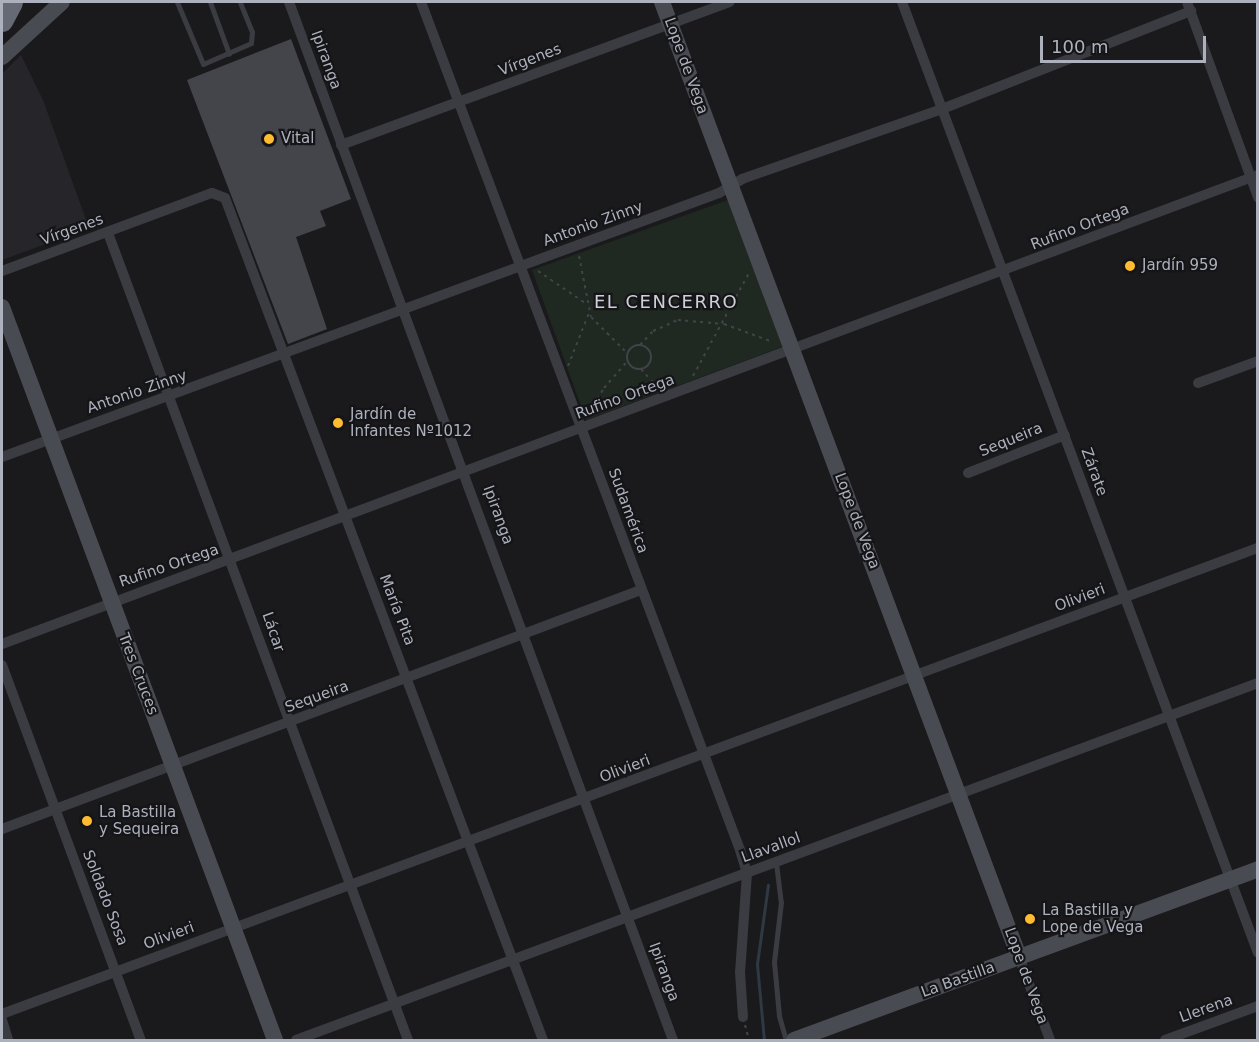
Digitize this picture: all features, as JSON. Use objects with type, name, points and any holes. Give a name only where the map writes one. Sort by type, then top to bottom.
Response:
[{"type":"highway","points":[[2,9],[11,2]]},
{"type":"highway","points":[[2,21],[11,2]]},
{"type":"street","points":[[2,57],[62,2]]},
{"type":"street","name":"Ipiranga","points":[[289,2],[340,145],[466,472],[673,1041]]},
{"type":"street","name":"Sudamérica","points":[[421,2],[458,103],[525,265],[562,377],[747,873],[740,972],[743,1017]]},
{"type":"street","name":"Lope de Vega","points":[[662,2],[1050,1041]]},
{"type":"street","name":"Vírgenes","points":[[340,145],[729,2]]},
{"type":"street","name":"Zárate","points":[[902,2],[1257,953]]},
{"type":"street","points":[[1189,6],[1254,177],[1257,197]]},
{"type":"street","name":"Antonio Zinny","points":[[2,457],[404,311],[730,186],[942,109],[1189,6]]},
{"type":"street","name":"Rufino Ortega","points":[[2,644],[1254,177]]},
{"type":"street","name":"Vírgenes","points":[[2,271],[220,192]]},
{"type":"street","name":"María Pita","points":[[220,192],[225,198],[286,354],[543,1041]]},
{"type":"street","name":"Lácar","points":[[108,233],[232,560],[289,723],[408,1041]]},
{"type":"street","name":"Tres Cruces","points":[[2,307],[275,1041]]},
{"type":"street","points":[[1198,383],[1257,361]]},
{"type":"street","name":"Sequeira","points":[[968,473],[1065,435]]},
{"type":"street","name":"Olivieri","points":[[2,1014],[585,800],[1257,548]]},
{"type":"street","name":"Sequeira","points":[[2,829],[526,636],[641,591]]},
{"type":"street","name":"Soldado Sosa","points":[[2,665],[141,1041]]},
{"type":"street","name":"Llavallol","points":[[296,1041],[1257,683]]},
{"type":"street","name":"La Bastilla","points":[[805,1039],[1257,869]]},
{"type":"street","name":"Llerena","points":[[1165,1041],[1187,1037],[1257,1006]]},
{"type":"street","points":[[2,1020],[8,1041]]},
{"type":"lane","points":[[177,2],[200,62],[229,54],[254,39],[240,2]]},
{"type":"lane","points":[[210,2],[229,54]]},
{"type":"lane","points":[[776,862],[781,894],[774,962],[779,1017],[786,1041]]},
{"type":"path","points":[[579,245],[585,303],[589,313],[602,331],[627,353],[627,362],[604,388],[581,429]]},
{"type":"path","points":[[694,387],[695,367],[722,324],[757,258]]},
{"type":"path","points":[[525,265],[585,303]]},
{"type":"path","points":[[562,377],[589,313]]},
{"type":"path","points":[[627,353],[640,345],[653,331],[678,320],[722,324],[792,350]]},
{"type":"path","points":[[640,345],[651,356],[649,363],[641,369]]},
{"type":"path","points":[[627,362],[641,369],[667,397]]},
{"type":"path","points":[[743,1017],[749,1041]]},
{"type":"shaded area","points":[[21,55],[43,100],[89,228],[2,260],[2,74]]},
{"type":"shaded area","points":[[728,200],[784,346],[586,420],[532,270]]},
{"type":"building","name":"Vital","points":[[291,39],[351,199],[320,211],[326,226],[296,237],[327,329],[288,344],[187,80]]},
{"type":"waterway","points":[[764,1040],[757,964],[768,885]]},
{"type":"place","name":"Vital","points":[[269,139]]},
{"type":"place","name":"Jardín 959","points":[[1130,266]]},
{"type":"place","name":"Jardín de Infantes Nº1012","points":[[338,423]]},
{"type":"place","name":"La Bastilla y Sequeira","points":[[87,821]]},
{"type":"place","name":"La Bastilla y Lope de Vega","points":[[1030,919]]},
{"type":"district","name":"EL CENCERRO","points":[[666,302]]}]
